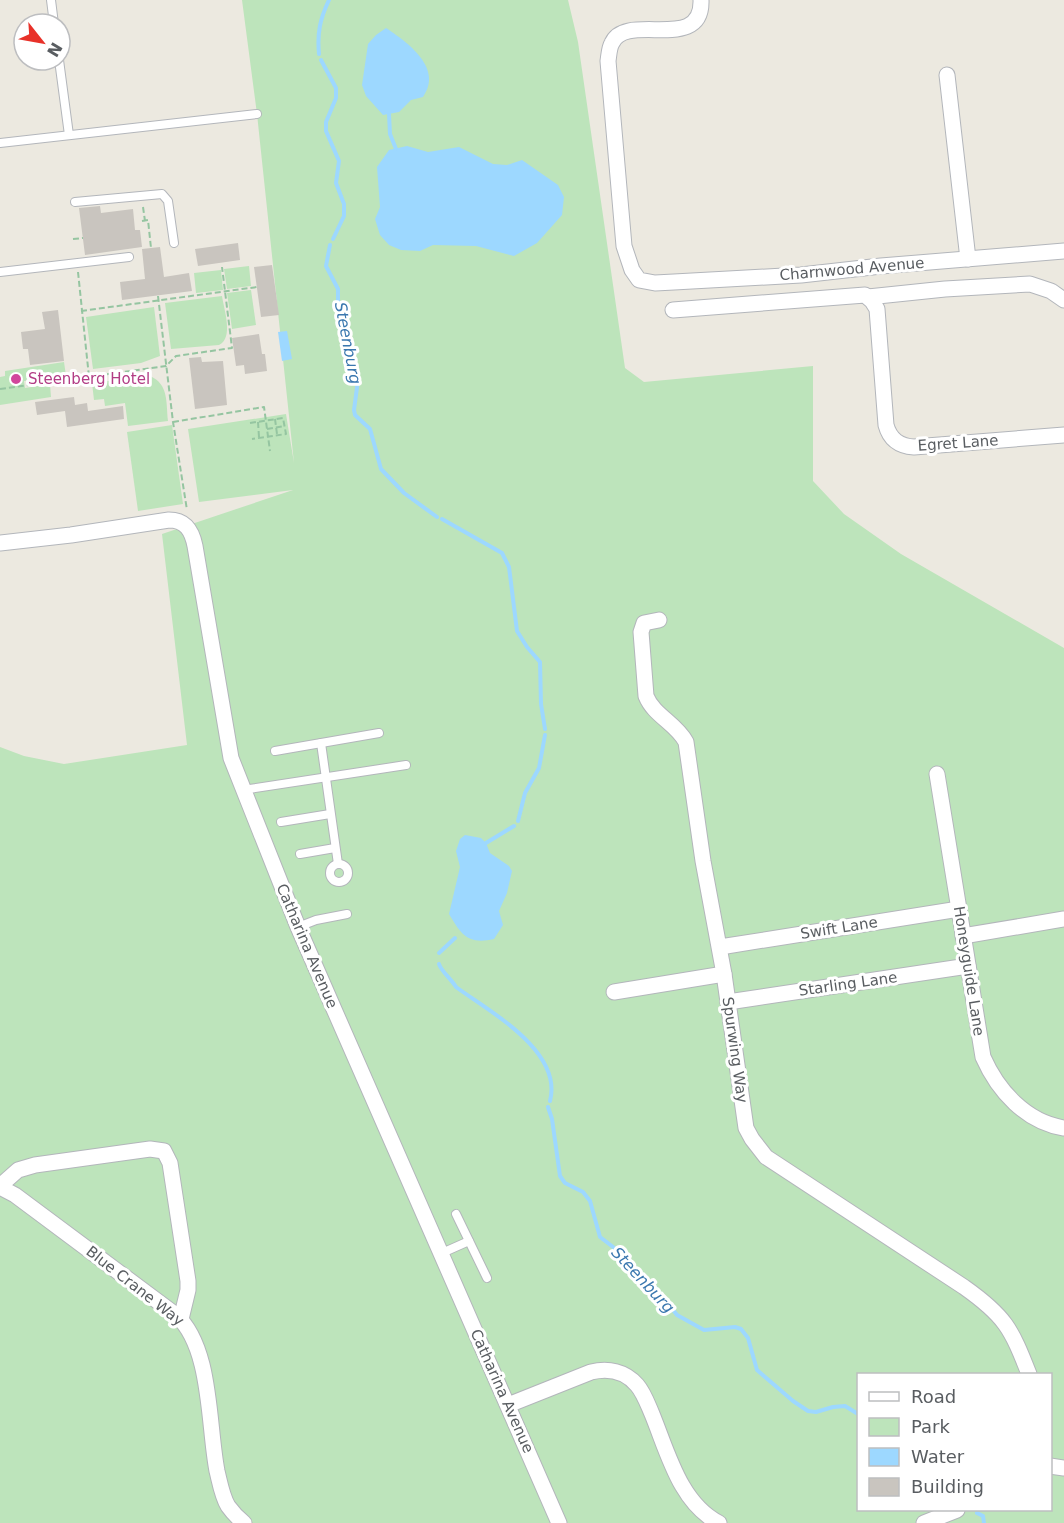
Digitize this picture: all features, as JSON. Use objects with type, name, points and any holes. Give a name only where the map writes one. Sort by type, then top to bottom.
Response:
[{"type":"street","name":"Charnwood Avenue","points":[[700,0],[699,14],[688,26],[623,32],[612,42],[610,51],[609,72],[624,246],[632,270],[639,280],[655,283],[801,274],[1064,251]]},
{"type":"street","points":[[947,75],[968,259]]},
{"type":"street","points":[[673,310],[1030,284],[1051,291],[1064,300]]},
{"type":"street","name":"Egret Lane","points":[[868,297],[877,309],[887,430],[898,443],[914,447],[1064,435]]},
{"type":"street","points":[[0,543],[169,520],[183,523]]},
{"type":"street","name":"Catharina Avenue","points":[[183,523],[193,536],[231,759],[298,927],[559,1523]]},
{"type":"street","name":"Spurwing Way","points":[[659,620],[644,623],[641,632],[646,696],[650,706],[678,730],[686,742],[703,861],[720,947],[746,1128],[766,1157],[990,1306],[1009,1328],[1029,1373]]},
{"type":"street","name":"Honeyguide Lane","points":[[937,774],[983,1057],[1002,1089],[1022,1110],[1064,1128]]},
{"type":"street","name":"Swift Lane","points":[[720,947],[959,909]]},
{"type":"street","points":[[963,936],[1064,920]]},
{"type":"street","name":"Starling Lane","points":[[728,1002],[968,966]]},
{"type":"street","points":[[614,992],[724,974]]},
{"type":"street","points":[[0,1186],[18,1170],[35,1166],[150,1149],[164,1151],[170,1163],[188,1281],[181,1319]]},
{"type":"street","name":"Blue Crane Way","points":[[0,1186],[186,1324],[197,1346],[215,1462],[222,1492],[229,1508],[244,1523]]},
{"type":"street","points":[[508,1405],[591,1371],[603,1369],[624,1375],[639,1387],[689,1498],[701,1512],[719,1523]]},
{"type":"street","points":[[924,1523],[952,1511]]},
{"type":"lane","points":[[61,72],[69,135]]},
{"type":"lane","points":[[0,143],[257,114]]},
{"type":"lane","points":[[75,202],[160,193],[167,197],[174,243]]},
{"type":"lane","points":[[0,273],[129,256]]},
{"type":"lane","points":[[275,751],[379,733]]},
{"type":"lane","points":[[321,743],[338,864]]},
{"type":"lane","points":[[243,790],[405,765]]},
{"type":"lane","points":[[280,822],[330,814]]},
{"type":"lane","points":[[300,854],[335,848]]},
{"type":"lane","points":[[298,927],[316,920],[347,914]]},
{"type":"lane","points":[[456,1214],[487,1278]]},
{"type":"lane","points":[[442,1253],[469,1241]]},
{"type":"path","points":[[142,195],[143,221],[148,220],[151,248]]},
{"type":"path","points":[[73,238],[83,238]]},
{"type":"path","points":[[77,264],[88,377]]},
{"type":"path","points":[[0,388],[166,366],[176,356],[232,348],[222,267]]},
{"type":"path","points":[[81,311],[257,287]]},
{"type":"path","points":[[158,296],[173,422],[187,513],[183,523]]},
{"type":"path","points":[[173,422],[264,407],[270,451]]},
{"type":"path","points":[[249,423],[283,418],[286,434],[252,438]]},
{"type":"path","points":[[275,419],[277,435]]},
{"type":"path","points":[[258,422],[259,438]]},
{"type":"path","points":[[267,429],[284,426]]},
{"type":"green space","points":[[242,0],[568,0],[578,42],[625,368],[644,382],[813,366],[813,481],[844,514],[901,554],[1064,648],[1064,1523],[0,1523],[0,747],[24,756],[64,764],[187,745],[162,534],[293,490],[199,502],[188,429],[286,414],[294,463],[257,114]]},
{"type":"green space","points":[[249,266],[251,286],[227,289],[224,269]]},
{"type":"green space","points":[[221,270],[223,290],[196,293],[194,273]]},
{"type":"green space","points":[[251,290],[256,325],[232,329],[227,293]]},
{"type":"green space","points":[[222,296],[227,323],[224,341],[219,345],[171,349],[165,303]]},
{"type":"green space","points":[[154,307],[160,356],[141,363],[93,369],[86,317]]},
{"type":"green space","points":[[64,362],[66,376],[24,381],[25,388],[50,384],[51,397],[0,405],[0,377],[5,376],[5,371]]},
{"type":"green space","points":[[150,376],[156,379],[164,389],[168,421],[128,426],[125,403],[105,406],[104,399],[94,400],[92,383]]},
{"type":"green space","points":[[172,425],[183,504],[138,511],[127,432]]},
{"type":"water","points":[[386,28],[412,48],[426,66],[429,76],[423,97],[411,100],[399,112],[383,115],[366,96],[362,85],[368,44]]},
{"type":"water","points":[[407,146],[428,152],[459,147],[493,164],[507,165],[522,160],[558,185],[564,197],[562,215],[537,243],[514,256],[476,246],[433,245],[420,251],[401,250],[389,245],[380,235],[375,219],[380,207],[377,167],[389,150]]},
{"type":"water","points":[[287,331],[292,359],[282,361],[278,332]]},
{"type":"water","points":[[465,835],[481,838],[490,853],[509,866],[512,871],[507,893],[499,911],[503,925],[494,939],[471,939],[461,932],[449,914],[460,867],[456,851],[460,839]]},
{"type":"building","points":[[100,206],[101,213],[133,209],[135,230],[140,230],[142,247],[85,255],[79,208]]},
{"type":"building","points":[[238,243],[240,260],[198,266],[195,249]]},
{"type":"building","points":[[160,247],[164,277],[189,273],[192,291],[122,300],[120,282],[145,279],[142,249]]},
{"type":"building","points":[[272,265],[279,315],[261,317],[254,267]]},
{"type":"building","points":[[58,310],[64,361],[30,365],[28,349],[23,349],[21,332],[45,329],[42,312]]},
{"type":"building","points":[[259,334],[267,371],[245,374],[244,365],[236,366],[232,338]]},
{"type":"building","points":[[201,357],[202,362],[223,361],[227,405],[195,409],[189,358]]},
{"type":"building","points":[[74,397],[75,405],[87,403],[88,411],[123,406],[124,419],[67,427],[65,411],[37,415],[35,402]]},
{"type":"waterway","name":"Steenburg","points":[[319,54],[320,26],[329,0]]},
{"type":"waterway","name":"Steenburg","points":[[321,60],[336,88],[336,98],[326,122],[326,131],[339,161],[336,183],[344,204],[344,216],[333,239]]},
{"type":"waterway","points":[[389,114],[390,134],[396,149]]},
{"type":"waterway","name":"Steenburg","points":[[330,245],[326,266],[338,289],[338,309],[348,330],[352,369],[358,380],[355,415],[370,429],[381,469],[404,493],[437,517]]},
{"type":"waterway","name":"Steenburg","points":[[442,519],[502,553],[509,567],[517,631],[540,662],[541,704],[545,729]]},
{"type":"waterway","name":"Steenburg","points":[[518,821],[525,793],[539,768],[545,735]]},
{"type":"waterway","name":"Steenburg","points":[[486,843],[514,826]]},
{"type":"waterway","name":"Steenburg","points":[[439,953],[455,938]]},
{"type":"waterway","name":"Steenburg","points":[[439,964],[456,987],[504,1021],[535,1050],[546,1066],[551,1083],[550,1101]]},
{"type":"waterway","name":"Steenburg","points":[[548,1107],[552,1119],[560,1176],[565,1183],[583,1192],[590,1201],[600,1237],[621,1253],[637,1278],[655,1287],[677,1315],[704,1330],[735,1327],[741,1329],[748,1338],[757,1370],[808,1411],[816,1412],[845,1406],[857,1413]]},
{"type":"waterway","name":"Steenburg","points":[[977,1513],[983,1516],[984,1523]]},
{"type":"place","name":"Steenberg Hotel","points":[[16,379]]}]
